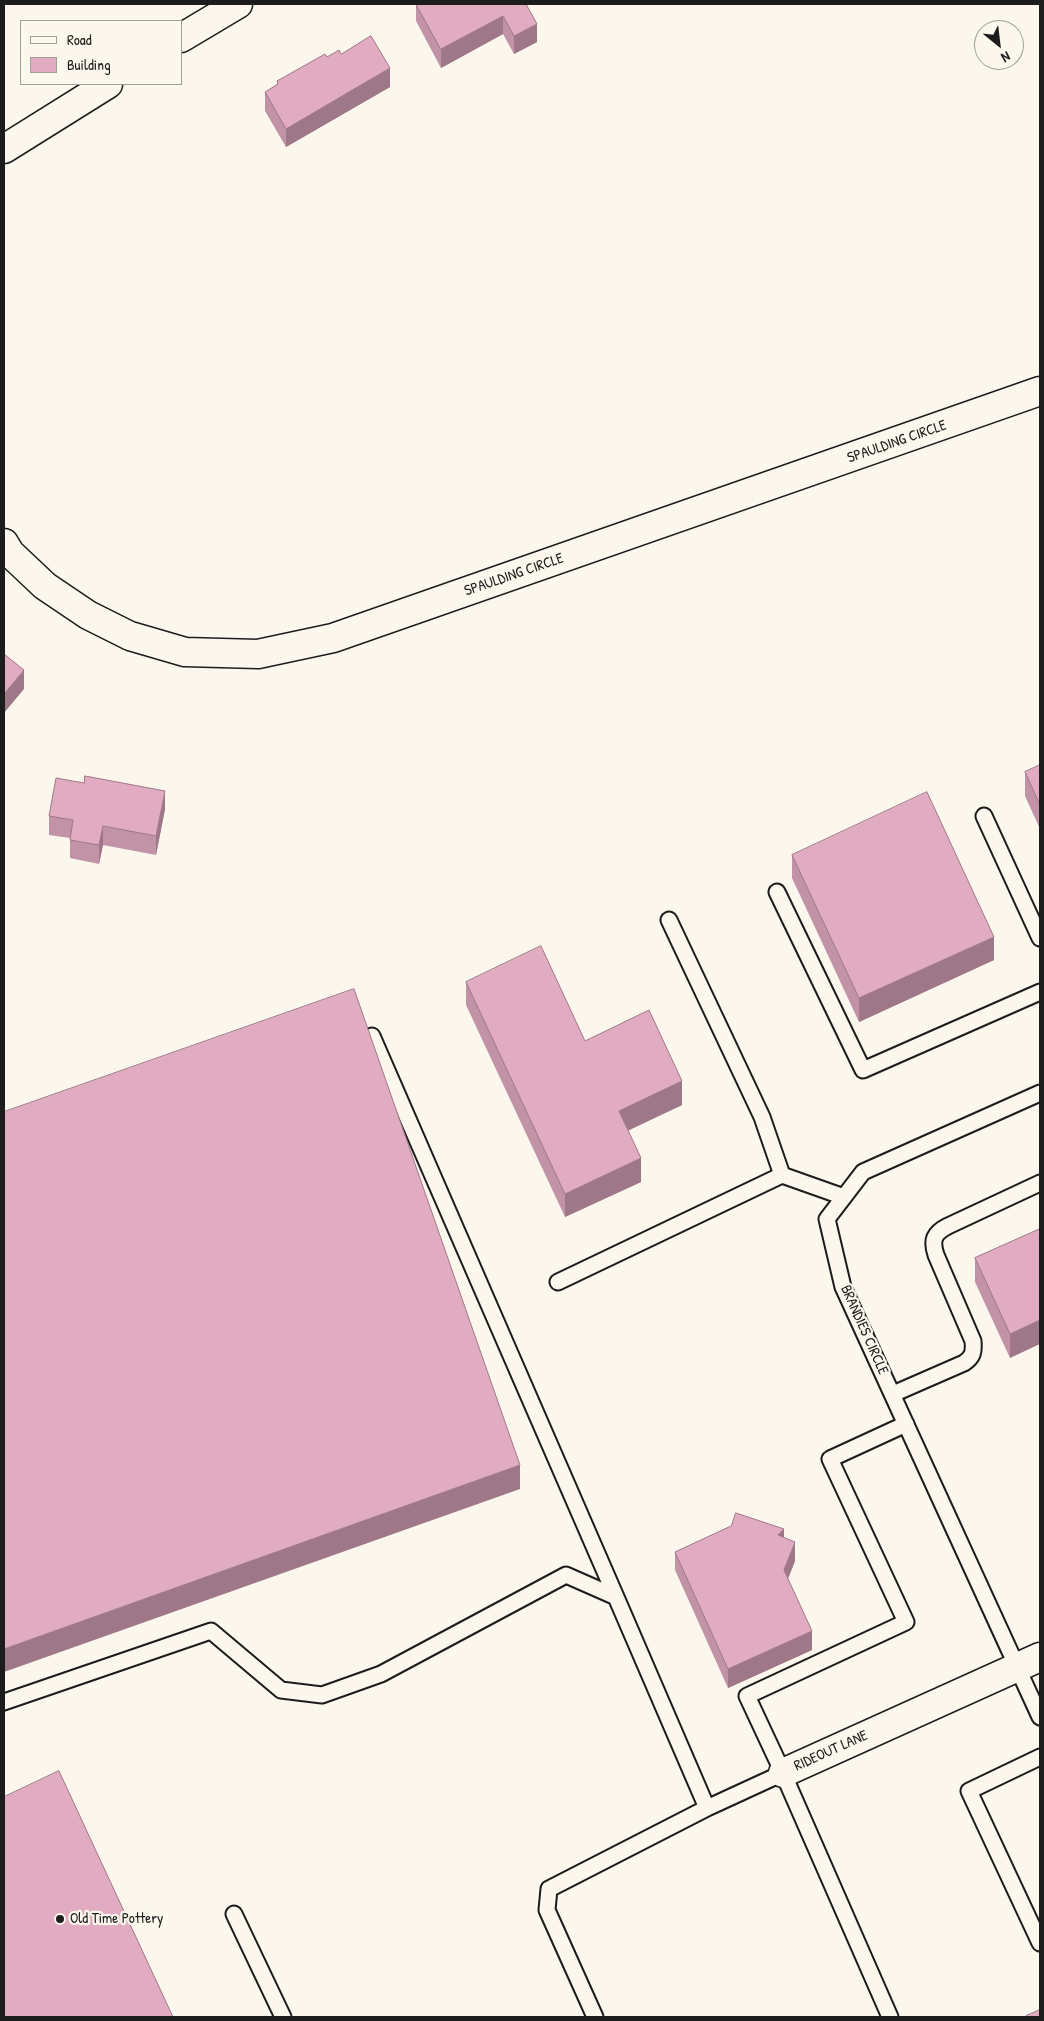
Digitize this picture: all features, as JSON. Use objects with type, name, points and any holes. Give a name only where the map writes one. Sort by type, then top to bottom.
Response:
[{"type":"street","points":[[182,37],[238,4]]},
{"type":"street","points":[[4,149],[106,85]]},
{"type":"street","name":"SPAULDING CIRCLE","points":[[4,543],[10,552],[45,586],[88,616],[130,636],[185,652],[258,654],[333,638],[1040,391]]},
{"type":"street","name":"RIDEOUT LANE","points":[[783,1773],[1029,1662]]},
{"type":"lane","points":[[984,816],[1040,938]]},
{"type":"lane","points":[[777,892],[863,1070],[1040,992]]},
{"type":"lane","points":[[669,920],[762,1117],[782,1175]]},
{"type":"lane","points":[[372,1036],[707,1808]]},
{"type":"lane","name":"BRANDIES CIRCLE","points":[[1040,1093],[863,1172],[826,1219],[844,1287],[906,1424],[1029,1662],[1040,1716]]},
{"type":"lane","points":[[558,1282],[782,1175],[844,1197]]},
{"type":"lane","points":[[893,1394],[964,1363],[971,1358],[974,1350],[973,1341],[933,1248],[934,1236],[939,1230],[1040,1183]]},
{"type":"lane","points":[[595,2017],[547,1910],[549,1889],[707,1808],[783,1773],[747,1696],[906,1622],[830,1459],[906,1424]]},
{"type":"lane","points":[[4,1702],[211,1631],[281,1690],[322,1696],[381,1674],[566,1575],[616,1597]]},
{"type":"lane","points":[[1040,1757],[969,1791],[1040,1943]]},
{"type":"lane","name":"RIDEOUT LANE","points":[[783,1773],[890,2017]]},
{"type":"lane","points":[[234,1914],[282,2017]]},
{"type":"building","points":[[416,4],[526,4],[537,24],[514,36],[503,16],[441,49]]},
{"type":"building","points":[[371,36],[390,68],[286,129],[265,92],[278,84],[277,81],[325,54],[327,57],[339,50],[341,54]]},
{"type":"building","points":[[4,654],[24,670],[4,694]]},
{"type":"building","points":[[1040,765],[1040,805],[1025,772]]},
{"type":"building","points":[[85,776],[165,791],[156,836],[103,826],[99,845],[70,840],[73,820],[49,816],[56,778],[84,783]]},
{"type":"building","points":[[927,792],[994,937],[859,998],[792,855]]},
{"type":"building","points":[[541,946],[585,1041],[649,1010],[682,1081],[619,1111],[641,1158],[565,1194],[466,982]]},
{"type":"building","points":[[354,989],[520,1465],[4,1649],[4,1112]]},
{"type":"building","points":[[1040,1229],[1040,1320],[1010,1334],[975,1258]]},
{"type":"building","points":[[736,1513],[784,1529],[778,1535],[795,1542],[784,1570],[812,1631],[728,1669],[675,1552],[731,1526]]},
{"type":"building","name":"Old Time Pottery","points":[[59,1771],[173,2017],[4,2017],[4,1797]]},
{"type":"building","points":[[1040,2010],[1040,2017],[1026,2017],[1026,2016]]},
{"type":"place","name":"Old Time Pottery","points":[[60,1919]]}]
